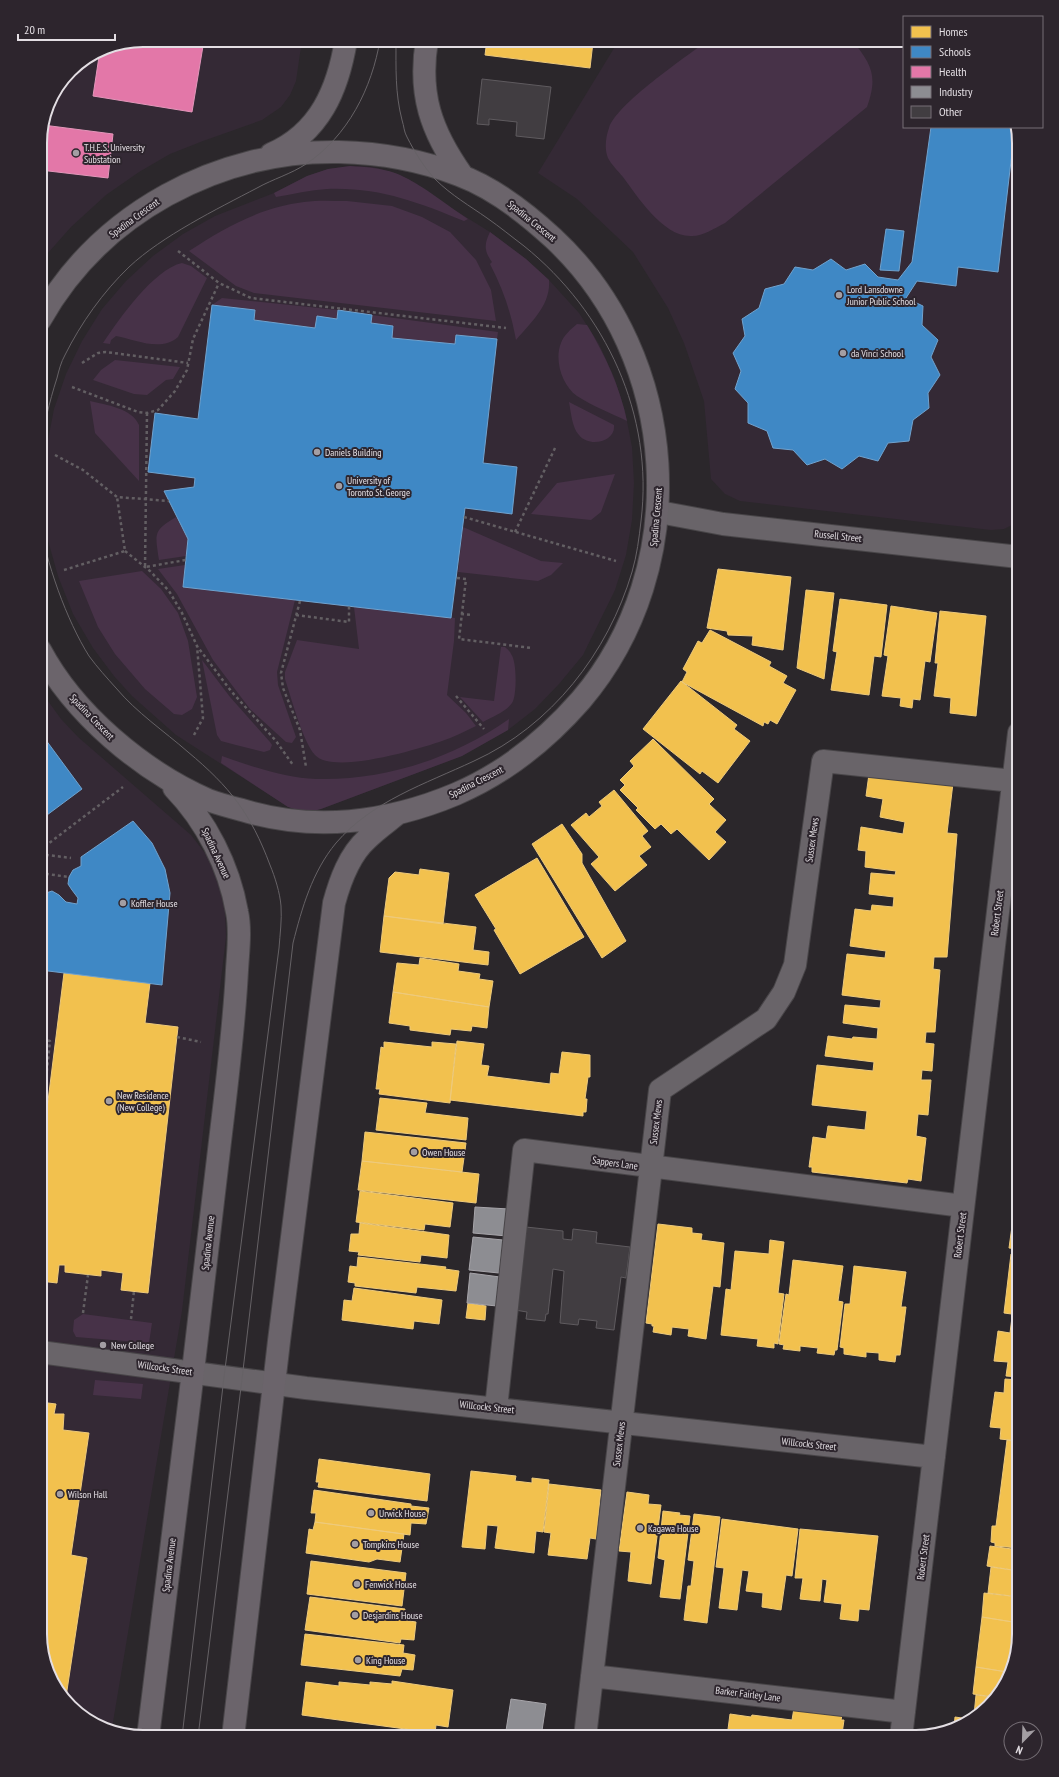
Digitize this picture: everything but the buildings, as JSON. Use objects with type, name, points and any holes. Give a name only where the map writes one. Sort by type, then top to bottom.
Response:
[{"type":"main road","points":[[259,159],[293,141],[308,128],[320,113],[331,96],[339,76],[345,47]]},
{"type":"main road","points":[[426,47],[424,59],[424,82],[427,105],[434,127],[446,152],[462,175]]},
{"type":"main road","points":[[259,159],[306,153],[363,152],[424,163],[462,175]]},
{"type":"main road","name":"Spadina Crescent","points":[[47,308],[70,275],[96,247],[124,222],[155,201],[188,183],[223,169],[259,159]]},
{"type":"main road","name":"Spadina Crescent","points":[[399,813],[450,796],[471,787],[505,768],[536,745],[565,719],[590,689],[612,658],[630,623],[643,587],[653,550],[658,512],[659,471],[655,430],[647,390],[633,352],[615,315],[592,281],[566,250],[536,222],[503,198],[462,175]]},
{"type":"main road","name":"Spadina Crescent","points":[[47,661],[67,691],[94,722],[124,748],[157,772]]},
{"type":"main road","points":[[157,772],[211,801],[264,817],[289,821],[324,823],[358,821],[399,813]]},
{"type":"main road","name":"Spadina Avenue","points":[[149,1730],[199,1328],[235,1002],[238,914],[228,877],[207,832],[195,811],[157,772]]},
{"type":"main road","points":[[234,1730],[334,903],[339,884],[351,860],[358,850],[366,840],[399,813]]},
{"type":"street","name":"Russell Street","points":[[658,512],[710,522],[1012,556]]},
{"type":"street","name":"Sussex Mews","points":[[586,1730],[660,1090],[766,1019],[784,992],[795,965],[823,761],[1012,781]]},
{"type":"street","name":"Robert Street","points":[[902,1730],[1012,790]]},
{"type":"street","name":"Sappers Lane","points":[[496,1408],[524,1150],[963,1206]]},
{"type":"street","name":"Willcocks Street","points":[[47,1353],[275,1383],[934,1457]]},
{"type":"street","name":"Barker Fairley Lane","points":[[592,1676],[904,1712]]},
{"type":"path","points":[[178,251],[218,283],[250,298],[355,312],[506,328]]},
{"type":"path","points":[[72,387],[138,412],[147,413],[158,410],[175,391],[187,370],[193,339],[218,283]]},
{"type":"path","points":[[82,363],[98,353],[106,352],[188,363]]},
{"type":"path","points":[[145,567],[147,413]]},
{"type":"path","points":[[514,532],[556,446]]},
{"type":"path","points":[[55,455],[83,470],[117,497],[169,501]]},
{"type":"path","points":[[117,497],[125,551],[145,567],[169,591],[182,613],[197,646],[231,691],[276,741],[293,765]]},
{"type":"path","points":[[464,517],[616,561]]},
{"type":"path","points":[[64,570],[125,551]]},
{"type":"path","points":[[145,567],[186,560]]},
{"type":"path","points":[[457,578],[466,579],[459,639],[532,648]]},
{"type":"path","points":[[300,601],[281,673],[283,688],[300,730],[306,767]]},
{"type":"path","points":[[296,615],[349,622],[349,606]]},
{"type":"path","points":[[461,614],[472,615]]},
{"type":"path","points":[[194,735],[203,718],[197,646]]},
{"type":"path","points":[[456,696],[484,729]]},
{"type":"path","points":[[47,845],[123,787]]},
{"type":"path","points":[[47,855],[71,858]]},
{"type":"path","points":[[47,874],[69,877]]},
{"type":"path","points":[[176,1037],[201,1042]]},
{"type":"path","points":[[47,1040],[50,1041],[47,1070]]},
{"type":"path","points":[[83,1313],[88,1275]]},
{"type":"path","points":[[132,1319],[134,1291]]},
{"type":"shaded area","points":[[301,47],[296,81],[290,95],[281,107],[262,120],[170,154],[139,172],[106,195],[71,227],[47,254],[47,137],[50,119],[54,107],[63,90],[75,75],[85,67],[107,54],[131,48]]},
{"type":"shaded area","name":"Lord Lansdowne Junior Public School","points":[[615,47],[903,47],[903,128],[1010,128],[1012,144],[1012,525],[1004,529],[991,530],[740,501],[725,494],[711,479],[704,401],[684,343],[668,308],[633,252],[577,199],[538,173]]},
{"type":"shaded area","points":[[699,47],[857,47],[871,71],[872,87],[867,107],[725,223],[705,233],[692,236],[682,235],[671,230],[652,214],[609,160],[606,151],[607,135],[615,118],[625,106],[653,81]]},
{"type":"shaded area","name":"University of Toronto St. George","points":[[350,166],[372,167],[395,173],[416,183],[435,198],[490,232],[526,259],[549,280],[579,313],[599,344],[614,377],[625,411],[632,447],[634,483],[632,520],[626,555],[615,590],[583,655],[559,684],[535,709],[508,730],[462,756],[321,809],[288,807],[176,735],[132,696],[114,676],[93,648],[73,614],[58,576],[47,537],[47,445],[54,409],[66,374],[82,341],[102,309],[126,281],[153,256],[183,234],[215,216],[274,193],[307,176],[328,169]]},
{"type":"shaded area","points":[[350,166],[384,170],[404,177],[423,188],[468,219],[464,221],[414,202],[364,190],[327,189],[276,197],[274,193],[307,176],[328,169]]},
{"type":"shaded area","points":[[309,201],[347,201],[392,206],[422,217],[450,232],[476,260],[491,290],[496,321],[254,293],[236,286],[189,251],[229,227],[273,209]]},
{"type":"shaded area","points":[[490,232],[526,259],[549,280],[547,297],[539,313],[516,340],[506,301],[490,264],[492,262],[486,251],[486,244]]},
{"type":"shaded area","points":[[182,263],[191,266],[207,278],[178,337],[164,344],[148,344],[116,336],[111,340],[110,344],[103,343],[138,296],[160,275],[171,267]]},
{"type":"shaded area","points":[[222,298],[338,310],[337,319],[317,317],[315,328],[254,320],[255,310],[212,305]]},
{"type":"shaded area","points":[[372,315],[498,332],[497,339],[456,335],[455,344],[392,338],[393,326],[371,323]]},
{"type":"shaded area","points":[[577,324],[587,325],[600,348],[616,384],[627,421],[583,400],[567,385],[559,364],[559,350],[564,337]]},
{"type":"shaded area","points":[[115,360],[180,367],[173,379],[166,380],[147,395],[134,394],[93,380],[101,370]]},
{"type":"shaded area","points":[[90,401],[118,408],[136,419],[139,425],[139,481],[95,433]]},
{"type":"shaded area","points":[[569,402],[614,425],[611,436],[595,442],[583,439],[575,428]]},
{"type":"shaded area","points":[[615,474],[601,512],[591,520],[531,514],[557,483]]},
{"type":"shaded area","points":[[176,517],[188,539],[186,556],[159,560],[157,534],[163,526]]},
{"type":"shaded area","points":[[463,527],[541,561],[563,563],[551,575],[538,581],[458,572]]},
{"type":"shaded area","points":[[185,565],[183,587],[295,600],[277,672],[278,685],[296,737],[292,743],[286,742],[250,709],[213,660],[177,594],[158,569]]},
{"type":"shaded area","points":[[142,571],[161,589],[178,613],[188,641],[197,697],[192,709],[182,715],[174,714],[145,689],[115,654],[98,627],[79,581]]},
{"type":"shaded area","points":[[354,607],[455,618],[454,641],[447,695],[466,713],[476,726],[451,738],[431,745],[377,758],[339,762],[325,760],[315,755],[306,740],[298,719],[285,679],[285,672],[297,640],[359,649]]},
{"type":"shaded area","points":[[501,647],[505,647],[513,658],[515,671],[514,699],[506,709],[483,722],[460,697],[494,701]]},
{"type":"shaded area","points":[[202,660],[230,697],[270,742],[272,745],[270,750],[264,752],[221,741],[217,735]]},
{"type":"shaded area","name":"New College","points":[[47,700],[61,719],[78,737],[191,835],[208,857],[220,889],[225,909],[226,937],[182,1311],[112,1725],[90,1714],[71,1697],[63,1687],[52,1665],[47,1640]]},
{"type":"shaded area","points":[[509,719],[508,730],[462,756],[314,811],[297,810],[288,807],[221,763],[222,756],[268,771],[304,778],[342,779],[367,776],[392,771],[442,756],[488,733]]},
{"type":"shaded area","points":[[83,1314],[152,1323],[149,1343],[76,1337],[73,1331],[74,1320]]},
{"type":"shaded area","points":[[95,1380],[143,1384],[141,1399],[93,1395]]},
{"type":"tram line","points":[[47,414],[62,360],[85,320],[119,277],[142,256],[173,234],[263,185],[300,168],[321,153],[334,140],[356,110],[371,76],[378,47]]},
{"type":"tram line","points":[[199,1730],[293,943],[309,891],[320,866],[336,843],[350,828],[366,816],[400,795],[474,761],[502,746],[528,728],[552,707],[573,684],[592,658],[608,631],[621,602],[634,566],[641,521],[643,481],[640,443],[631,405],[618,368],[600,334],[579,302],[553,272],[524,246],[442,185],[432,176],[420,160],[406,135],[400,110],[396,80],[396,47]]},
{"type":"tram line","points":[[47,554],[65,608],[89,656],[133,706],[203,765],[238,802],[263,847],[272,870],[280,901],[281,916],[279,948],[224,1377],[183,1730]]},
{"type":"place","name":"T.H.E.S. University Substation","points":[[76,153]]},
{"type":"place","name":"Lord Lansdowne Junior Public School","points":[[839,295]]},
{"type":"place","name":"da Vinci School","points":[[843,353]]},
{"type":"place","name":"Daniels Building","points":[[317,452]]},
{"type":"place","name":"University of Toronto St. George","points":[[339,486]]},
{"type":"place","name":"Koffler House","points":[[123,903]]},
{"type":"place","name":"New Residence (New College)","points":[[109,1101]]},
{"type":"place","name":"Owen House","points":[[414,1152]]},
{"type":"place","name":"New College","points":[[103,1345]]},
{"type":"place","name":"Wilson Hall","points":[[60,1494]]},
{"type":"place","name":"Urwick House","points":[[371,1513]]},
{"type":"place","name":"Kagawa House","points":[[640,1528]]},
{"type":"place","name":"Tompkins House","points":[[355,1544]]},
{"type":"place","name":"Fenwick House","points":[[357,1584]]},
{"type":"place","name":"Desjardins House","points":[[355,1615]]},
{"type":"place","name":"King House","points":[[358,1660]]}]
